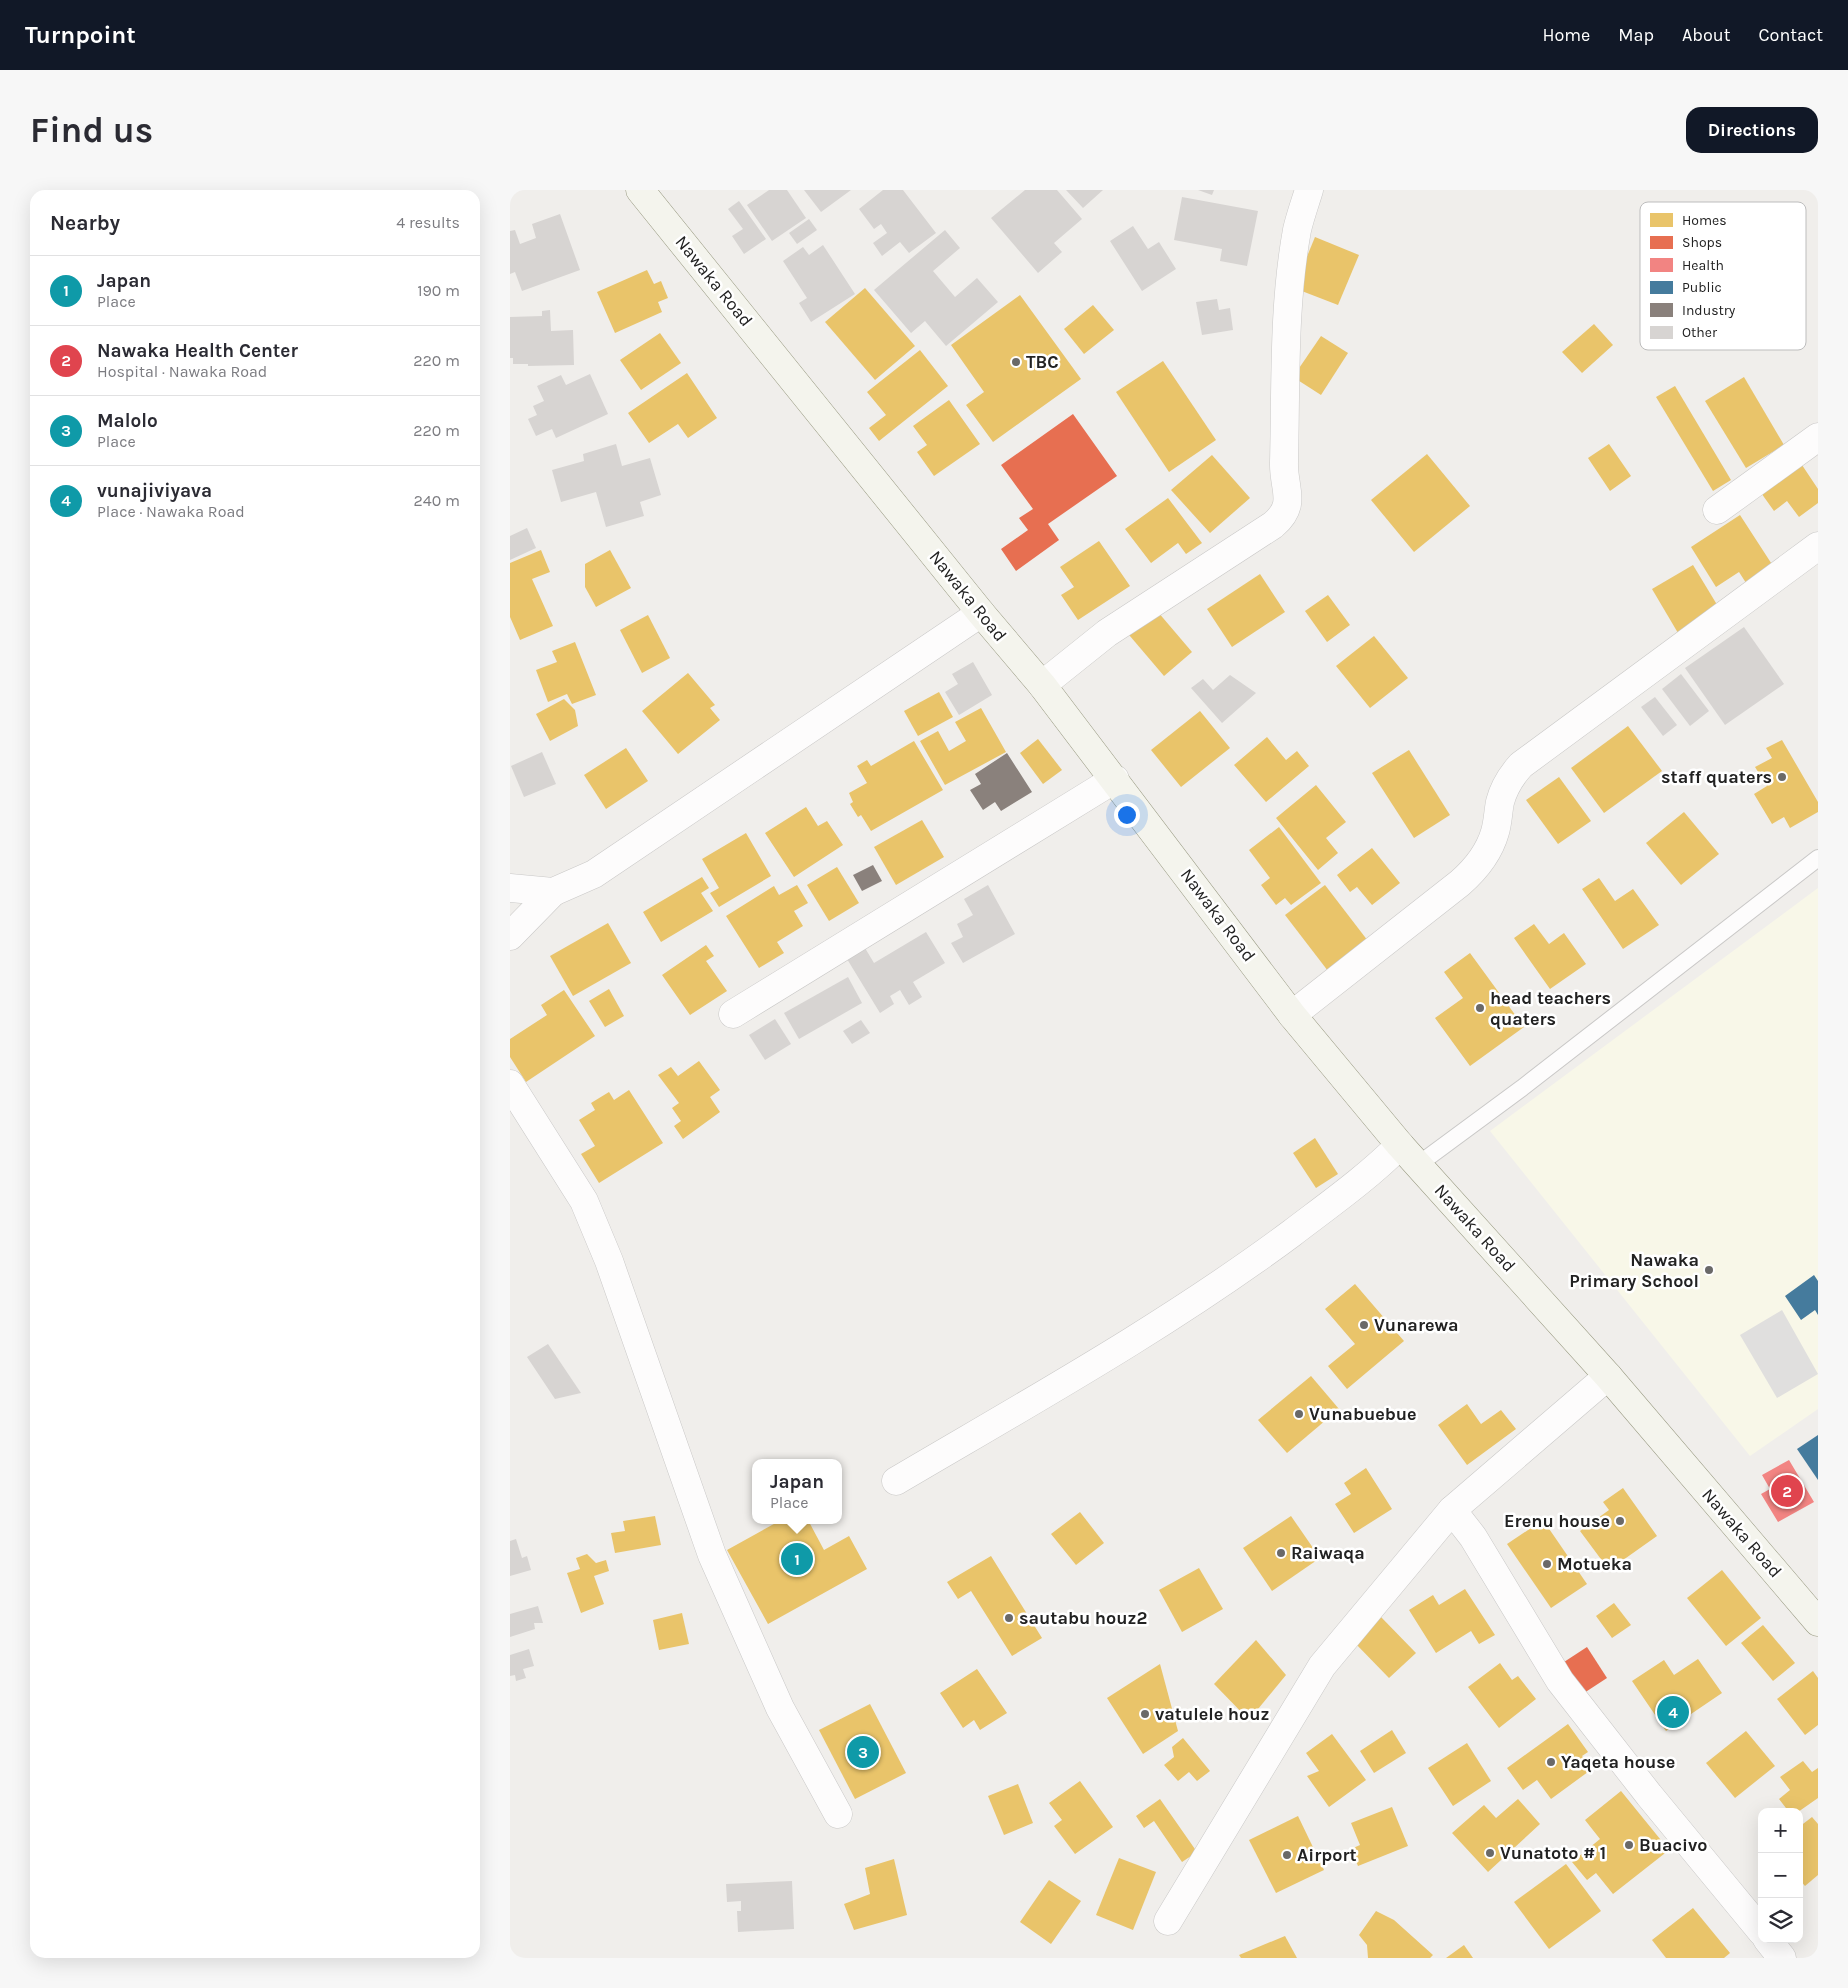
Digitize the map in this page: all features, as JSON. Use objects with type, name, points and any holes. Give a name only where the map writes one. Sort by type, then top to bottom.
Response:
[{"type":"street","name":"Nawaka Road","points":[[640,190],[981,613],[1042,685],[1292,1015],[1400,1145],[1608,1376],[1818,1622]]},
{"type":"street","points":[[1042,685],[1107,633],[1284,516],[1288,497],[1284,471],[1287,315],[1298,230],[1309,190]]},
{"type":"street","points":[[1717,510],[1816,443]]},
{"type":"street","points":[[1292,1015],[1460,883],[1475,869],[1486,853],[1495,834],[1504,789],[1511,776],[1521,765],[1818,546]]},
{"type":"street","points":[[510,936],[553,892],[594,874],[981,613]]},
{"type":"street","points":[[734,1014],[1115,779]]},
{"type":"street","points":[[510,888],[553,892]]},
{"type":"street","points":[[510,1084],[584,1201],[609,1261],[712,1555],[780,1708],[838,1814]]},
{"type":"street","points":[[896,1482],[1157,1327],[1244,1269],[1372,1172],[1400,1145]]},
{"type":"street","points":[[1168,1921],[1322,1666],[1452,1510],[1608,1376]]},
{"type":"street","points":[[1452,1510],[1473,1537],[1560,1680],[1649,1795],[1758,1927]]},
{"type":"street","points":[[1770,1943],[1782,1958]]},
{"type":"lane","points":[[1419,1164],[1522,1088],[1818,858]]},
{"type":"shaded area","name":"Nawaka Primary School","points":[[1818,888],[1818,1409],[1750,1456],[1490,1131]]},
{"type":"shaded area","points":[[1782,1310],[1818,1374],[1777,1398],[1740,1335]]},
{"type":"building: Homes","points":[[1315,237],[1359,255],[1338,305],[1294,288]]},
{"type":"building: Homes","points":[[647,270],[654,284],[661,281],[668,298],[658,302],[662,312],[615,333],[597,292]]},
{"type":"building: Homes","points":[[865,288],[915,346],[875,380],[825,322]]},
{"type":"building: Homes","name":"TBC","points":[[1020,295],[1081,379],[993,442],[966,405],[984,392],[951,345]]},
{"type":"building: Homes","name":"TBC","points":[[1093,305],[1114,330],[1084,354],[1064,329]]},
{"type":"building: Homes","points":[[1594,324],[1613,345],[1582,373],[1562,352]]},
{"type":"building: Homes","points":[[660,333],[681,363],[641,390],[620,360]]},
{"type":"building: Homes","points":[[1321,336],[1348,353],[1321,395],[1293,377]]},
{"type":"building: Homes","points":[[920,350],[948,386],[879,441],[869,428],[886,415],[867,392]]},
{"type":"building: Homes","points":[[1163,361],[1216,440],[1169,472],[1116,392]]},
{"type":"building: Homes","points":[[687,373],[717,418],[688,438],[678,424],[649,443],[628,413]]},
{"type":"building: Homes","points":[[1744,377],[1784,445],[1746,468],[1705,401]]},
{"type":"building: Homes","points":[[1675,386],[1731,480],[1713,491],[1656,397]]},
{"type":"building: Homes","points":[[949,400],[980,444],[934,476],[917,452],[927,445],[913,426]]},
{"type":"building: Homes","points":[[1609,444],[1631,476],[1610,491],[1588,458]]},
{"type":"building: Homes","points":[[1427,454],[1470,506],[1414,552],[1371,500]]},
{"type":"building: Homes","points":[[1212,455],[1250,498],[1210,533],[1171,490]]},
{"type":"building: Homes","points":[[1800,462],[1818,489],[1818,503],[1799,517],[1787,501],[1774,511],[1759,490]]},
{"type":"building: Homes","points":[[1168,498],[1202,543],[1186,554],[1178,543],[1151,563],[1125,529]]},
{"type":"building: Homes","points":[[1740,515],[1775,569],[1748,586],[1739,572],[1716,587],[1691,547]]},
{"type":"building: Homes","points":[[1099,541],[1130,586],[1078,620],[1061,595],[1074,587],[1060,567]]},
{"type":"building: Homes","points":[[541,550],[550,572],[532,579],[553,626],[520,640],[510,617],[510,563]]},
{"type":"building: Homes","points":[[610,550],[631,588],[596,607],[585,587],[585,564]]},
{"type":"building: Homes","points":[[1693,565],[1719,608],[1678,633],[1652,589]]},
{"type":"building: Homes","points":[[1260,574],[1285,612],[1232,647],[1207,609]]},
{"type":"building: Homes","points":[[1328,595],[1350,625],[1327,642],[1305,611]]},
{"type":"building: Homes","points":[[1152,605],[1192,652],[1164,676],[1124,629]]},
{"type":"building: Homes","points":[[648,615],[670,658],[642,673],[620,630]]},
{"type":"building: Homes","points":[[1374,636],[1408,678],[1370,708],[1336,666]]},
{"type":"building: Homes","points":[[575,642],[596,695],[572,704],[567,694],[548,702],[536,670],[557,662],[552,651]]},
{"type":"building: Homes","points":[[688,673],[715,705],[710,708],[720,720],[678,754],[642,711]]},
{"type":"building: Homes","points":[[939,692],[953,717],[918,736],[904,711]]},
{"type":"building: Homes","points":[[564,699],[575,710],[578,726],[550,741],[536,714]]},
{"type":"building: Homes","points":[[981,708],[1006,752],[945,785],[920,741],[938,731],[949,751],[966,741],[955,722]]},
{"type":"building: Homes","points":[[1200,711],[1230,748],[1181,787],[1151,750]]},
{"type":"building: Homes","points":[[1628,726],[1662,771],[1604,813],[1571,768]]},
{"type":"building: Homes","points":[[1267,737],[1286,760],[1297,751],[1309,766],[1266,802],[1234,765]]},
{"type":"building: Homes","points":[[1038,739],[1062,770],[1043,784],[1020,753]]},
{"type":"building: Homes","name":"staff quaters","points":[[1782,740],[1818,802],[1818,812],[1790,828],[1784,817],[1772,824],[1754,794],[1767,786],[1755,767],[1772,758],[1766,748]]},
{"type":"building: Homes","points":[[914,741],[943,790],[871,831],[861,815],[858,817],[850,804],[853,802],[849,793],[867,783],[857,766],[867,760],[871,766]]},
{"type":"building: Homes","points":[[626,748],[648,781],[606,809],[584,775]]},
{"type":"building: Homes","points":[[1409,750],[1450,815],[1414,838],[1372,773]]},
{"type":"building: Homes","points":[[1559,777],[1591,821],[1558,844],[1526,800]]},
{"type":"building: Homes","points":[[1316,785],[1346,822],[1326,838],[1338,853],[1318,870],[1276,818]]},
{"type":"building: Homes","points":[[806,807],[818,826],[827,821],[843,845],[794,877],[765,833]]},
{"type":"building: Homes","name":"staff quaters","points":[[1684,812],[1719,854],[1681,885],[1646,843]]},
{"type":"building: Homes","points":[[922,820],[944,857],[896,885],[874,847]]},
{"type":"building: Homes","points":[[1279,827],[1321,883],[1291,905],[1285,898],[1276,905],[1261,885],[1270,878],[1249,850]]},
{"type":"building: Homes","points":[[746,833],[771,876],[719,907],[710,893],[719,888],[702,859]]},
{"type":"building: Homes","points":[[1372,848],[1400,883],[1372,905],[1357,887],[1350,892],[1337,875]]},
{"type":"building: Homes","points":[[837,867],[859,903],[829,921],[807,885]]},
{"type":"building: Homes","points":[[702,877],[709,888],[701,893],[713,911],[661,942],[643,912]]},
{"type":"building: Homes","points":[[1599,878],[1615,901],[1633,889],[1659,925],[1623,949],[1582,889]]},
{"type":"building: Homes","points":[[797,885],[808,903],[794,911],[803,926],[777,942],[784,953],[759,968],[726,916],[774,886],[779,895]]},
{"type":"building: Homes","points":[[1325,885],[1368,941],[1328,971],[1285,915]]},
{"type":"building: Homes","points":[[608,923],[631,963],[573,996],[550,956]]},
{"type":"building: Homes","points":[[1534,924],[1549,944],[1564,933],[1586,964],[1550,989],[1514,938]]},
{"type":"building: Homes","points":[[706,945],[714,956],[706,961],[727,991],[690,1015],[662,975]]},
{"type":"building: Homes","name":"head teachers quaters","points":[[1470,953],[1524,1027],[1470,1066],[1435,1018],[1463,998],[1444,972]]},
{"type":"building: Homes","points":[[609,989],[624,1016],[605,1027],[589,1001]]},
{"type":"building: Homes","points":[[564,990],[595,1036],[526,1082],[510,1057],[510,1039],[547,1015],[541,1005]]},
{"type":"building: Homes","points":[[699,1061],[720,1090],[710,1097],[720,1112],[683,1139],[674,1126],[681,1121],[672,1108],[679,1103],[658,1075],[671,1067],[678,1076]]},
{"type":"building: Homes","points":[[629,1090],[663,1143],[599,1183],[581,1154],[595,1146],[579,1120],[595,1110],[591,1103],[609,1092],[614,1100]]},
{"type":"building: Homes","points":[[1315,1138],[1338,1174],[1316,1188],[1293,1153]]},
{"type":"building: Homes","name":"Vunarewa","points":[[1355,1284],[1404,1341],[1347,1389],[1328,1366],[1355,1344],[1325,1309]]},
{"type":"building: Homes","name":"Vunabuebue","points":[[1311,1376],[1339,1409],[1287,1453],[1258,1420]]},
{"type":"building: Homes","points":[[1467,1404],[1481,1424],[1501,1410],[1516,1429],[1467,1465],[1438,1425]]},
{"type":"building: Homes","points":[[1366,1468],[1392,1509],[1354,1533],[1335,1504],[1351,1494],[1344,1483]]},
{"type":"building: Homes","name":"Erenu house","points":[[1623,1488],[1657,1536],[1609,1570],[1580,1531],[1609,1510],[1603,1502]]},
{"type":"building: Homes","points":[[1080,1512],[1104,1543],[1076,1565],[1051,1534]]},
{"type":"building: Homes","points":[[655,1516],[661,1545],[615,1553],[611,1533],[625,1531],[623,1521]]},
{"type":"building: Homes","name":"Raiwaqa","points":[[1291,1516],[1320,1558],[1272,1591],[1243,1548]]},
{"type":"building: Homes","name":"Motueka","points":[[1543,1520],[1587,1584],[1551,1608],[1507,1544]]},
{"type":"building: Homes","points":[[774,1524],[810,1524],[824,1550],[849,1536],[867,1569],[768,1624],[727,1550]]},
{"type":"building: Homes","points":[[587,1554],[596,1563],[606,1560],[609,1571],[594,1576],[604,1604],[581,1613],[567,1573],[580,1569],[576,1558]]},
{"type":"building: Homes","name":"sautabu houz2","points":[[991,1556],[1042,1638],[1012,1656],[971,1591],[958,1599],[947,1582]]},
{"type":"building: Homes","points":[[1199,1568],[1223,1609],[1182,1632],[1159,1590]]},
{"type":"building: Homes","points":[[1722,1570],[1761,1618],[1726,1646],[1687,1598]]},
{"type":"building: Homes","points":[[1465,1589],[1495,1635],[1479,1644],[1471,1631],[1436,1653],[1409,1610],[1433,1595],[1439,1605]]},
{"type":"building: Homes","points":[[1614,1603],[1631,1625],[1612,1638],[1596,1616]]},
{"type":"building: Homes","points":[[682,1613],[689,1644],[659,1650],[653,1620]]},
{"type":"building: Homes","points":[[1380,1616],[1416,1653],[1389,1678],[1354,1642]]},
{"type":"building: Homes","points":[[1763,1625],[1795,1663],[1773,1681],[1741,1643]]},
{"type":"building: Homes","points":[[1256,1640],[1286,1675],[1249,1720],[1214,1684]]},
{"type":"building: Homes","points":[[1698,1659],[1722,1693],[1666,1731],[1632,1681],[1664,1660],[1674,1675]]},
{"type":"building: Homes","points":[[1500,1663],[1512,1680],[1518,1676],[1536,1699],[1499,1728],[1468,1687]]},
{"type":"building: Homes","name":"vatulele houz","points":[[1160,1664],[1178,1731],[1143,1754],[1107,1698]]},
{"type":"building: Homes","points":[[977,1669],[1007,1713],[980,1730],[974,1720],[963,1728],[940,1693]]},
{"type":"building: Homes","points":[[1813,1671],[1818,1678],[1818,1725],[1805,1735],[1777,1699]]},
{"type":"building: Homes","points":[[870,1704],[906,1773],[855,1799],[819,1730]]},
{"type":"building: Homes","name":"Yaqeta house","points":[[1568,1724],[1588,1752],[1582,1756],[1592,1769],[1551,1799],[1537,1780],[1523,1790],[1507,1768]]},
{"type":"building: Homes","points":[[1392,1730],[1406,1753],[1374,1773],[1360,1751]]},
{"type":"building: Homes","points":[[1746,1731],[1775,1766],[1735,1798],[1706,1763]]},
{"type":"building: Homes","points":[[1332,1734],[1366,1780],[1329,1807],[1307,1776],[1319,1771],[1306,1753]]},
{"type":"building: Homes","points":[[1183,1738],[1210,1771],[1197,1781],[1189,1772],[1178,1781],[1164,1765],[1174,1757],[1172,1747]]},
{"type":"building: Homes","points":[[1467,1743],[1491,1781],[1453,1806],[1428,1768]]},
{"type":"building: Homes","points":[[1803,1761],[1812,1772],[1818,1768],[1818,1798],[1803,1808],[1786,1808],[1779,1799],[1790,1790],[1780,1777]]},
{"type":"building: Homes","points":[[1080,1781],[1113,1827],[1075,1854],[1054,1826],[1062,1820],[1049,1803]]},
{"type":"building: Homes","points":[[1018,1784],[1033,1823],[1004,1835],[988,1796]]},
{"type":"building: Homes","name":"Buacivo","points":[[1621,1791],[1669,1850],[1613,1894],[1596,1873],[1587,1880],[1572,1862],[1600,1839],[1585,1820]]},
{"type":"building: Homes","points":[[1160,1799],[1197,1852],[1182,1862],[1154,1821],[1144,1828],[1136,1816]]},
{"type":"building: Homes","name":"Vunatoto # 1","points":[[1518,1799],[1540,1824],[1488,1872],[1452,1833],[1484,1805],[1496,1818]]},
{"type":"building: Homes","points":[[1392,1807],[1408,1846],[1358,1866],[1351,1849],[1360,1845],[1351,1823]]},
{"type":"building: Homes","name":"Airport","points":[[1298,1816],[1324,1870],[1276,1893],[1249,1840]]},
{"type":"building: Homes","points":[[1812,1817],[1818,1824],[1818,1875],[1805,1886],[1803,1884],[1803,1824]]},
{"type":"building: Homes","points":[[1119,1858],[1156,1872],[1133,1930],[1096,1915]]},
{"type":"building: Homes","points":[[894,1859],[907,1915],[854,1930],[844,1904],[870,1894],[865,1868]]},
{"type":"building: Homes","points":[[1566,1864],[1601,1911],[1549,1949],[1514,1902]]},
{"type":"building: Homes","points":[[1049,1880],[1081,1901],[1051,1944],[1020,1922]]},
{"type":"building: Homes","points":[[1693,1908],[1730,1953],[1724,1958],[1666,1958],[1652,1940]]},
{"type":"building: Homes","points":[[1376,1911],[1394,1920],[1433,1955],[1430,1958],[1368,1958],[1367,1945],[1359,1935]]},
{"type":"building: Homes","points":[[1285,1936],[1297,1958],[1241,1958],[1239,1955]]},
{"type":"building: Homes","points":[[1464,1945],[1473,1958],[1446,1958]]},
{"type":"building: Shops","points":[[1073,414],[1117,476],[1048,524],[1059,540],[1016,571],[1001,549],[1028,530],[1019,518],[1033,509],[1001,465]]},
{"type":"building: Shops","points":[[1587,1647],[1607,1678],[1584,1693],[1564,1662]]},
{"type":"building: Health","points":[[1789,1460],[1814,1502],[1778,1522],[1761,1494],[1770,1489],[1762,1475]]},
{"type":"building: Public","points":[[1814,1275],[1818,1281],[1818,1315],[1815,1310],[1801,1320],[1785,1296]]},
{"type":"building: Public","points":[[1818,1435],[1818,1480],[1797,1449]]},
{"type":"building: Industry","points":[[1007,753],[1032,792],[1001,811],[995,802],[983,810],[970,790],[981,784],[975,774]]},
{"type":"building: Industry","points":[[873,865],[882,881],[862,891],[853,875]]},
{"type":"building: Other","points":[[769,190],[787,190],[806,218],[772,241],[747,205]]},
{"type":"building: Other","points":[[804,190],[851,190],[821,212]]},
{"type":"building: Other","points":[[883,190],[903,190],[936,233],[909,253],[900,242],[882,256],[873,243],[887,233],[881,224],[874,229],[859,209]]},
{"type":"building: Other","points":[[1025,190],[1057,190],[1082,219],[1054,243],[1062,252],[1038,273],[991,218]]},
{"type":"building: Other","points":[[1066,190],[1103,190],[1083,208]]},
{"type":"building: Other","points":[[1198,190],[1214,190],[1212,195]]},
{"type":"building: Other","points":[[1182,197],[1258,211],[1247,266],[1220,261],[1222,249],[1174,240]]},
{"type":"building: Other","points":[[739,201],[766,239],[744,254],[732,236],[743,229],[728,209]]},
{"type":"building: Other","points":[[560,214],[580,270],[522,291],[515,272],[510,274],[510,231],[515,230],[520,244],[536,238],[532,224]]},
{"type":"building: Other","points":[[809,219],[817,230],[797,244],[789,233]]},
{"type":"building: Other","points":[[1133,226],[1148,249],[1159,242],[1176,269],[1142,291],[1110,241]]},
{"type":"building: Other","points":[[945,230],[960,248],[933,271],[955,297],[977,278],[998,302],[946,346],[925,321],[911,333],[874,290]]},
{"type":"building: Other","points":[[823,245],[855,294],[811,322],[799,303],[807,298],[783,261],[803,247],[809,255]]},
{"type":"building: Other","points":[[1217,299],[1219,310],[1230,308],[1233,330],[1202,335],[1196,302]]},
{"type":"building: Other","points":[[550,310],[551,331],[573,330],[574,365],[528,366],[528,364],[513,364],[513,358],[510,358],[510,317],[542,316],[542,311]]},
{"type":"building: Other","points":[[590,374],[608,414],[556,438],[552,429],[536,436],[528,419],[537,415],[533,406],[544,401],[537,386],[561,375],[566,385]]},
{"type":"building: Other","points":[[616,444],[622,466],[650,458],[661,495],[640,502],[644,516],[606,527],[596,492],[561,502],[552,470],[584,461],[583,454]]},
{"type":"building: Other","points":[[527,528],[536,548],[510,560],[510,536]]},
{"type":"building: Other","points":[[1744,627],[1784,684],[1725,725],[1685,668]]},
{"type":"building: Other","points":[[973,662],[992,695],[959,715],[945,692],[958,684],[952,674]]},
{"type":"building: Other","points":[[1681,674],[1709,711],[1690,726],[1662,689]]},
{"type":"building: Other","points":[[1230,675],[1256,693],[1222,723],[1191,688],[1203,679],[1213,690]]},
{"type":"building: Other","points":[[1655,697],[1677,725],[1663,736],[1641,707]]},
{"type":"building: Other","points":[[542,752],[556,784],[524,797],[511,766]]},
{"type":"building: Other","points":[[988,885],[1015,934],[963,963],[951,943],[963,937],[957,924],[973,915],[964,899]]},
{"type":"building: Other","points":[[926,932],[945,963],[913,982],[922,997],[909,1005],[900,990],[890,996],[894,1004],[880,1013],[847,959],[865,948],[874,963]]},
{"type":"building: Other","points":[[848,977],[862,1003],[799,1039],[784,1013]]},
{"type":"building: Other","points":[[775,1019],[791,1044],[765,1060],[749,1035]]},
{"type":"building: Other","points":[[861,1020],[870,1033],[852,1044],[843,1031]]},
{"type":"building: Other","points":[[548,1344],[581,1393],[555,1399],[527,1357]]},
{"type":"building: Other","points":[[516,1539],[522,1558],[527,1556],[531,1570],[510,1576],[510,1541]]},
{"type":"building: Other","points":[[538,1606],[543,1623],[534,1623],[535,1629],[510,1637],[510,1614]]},
{"type":"building: Other","points":[[529,1649],[534,1666],[523,1669],[526,1678],[516,1681],[515,1675],[510,1676],[510,1655]]},
{"type":"building: Other","points":[[792,1881],[794,1929],[738,1932],[737,1911],[741,1911],[741,1901],[727,1902],[726,1884]]},
{"type":"place","name":"TBC","points":[[1016,362]]},
{"type":"place","name":"staff quaters","points":[[1782,777]]},
{"type":"place","name":"head teachers quaters","points":[[1480,1008]]},
{"type":"place","name":"Nawaka Primary School","points":[[1709,1270]]},
{"type":"place","name":"Vunarewa","points":[[1364,1325]]},
{"type":"place","name":"Vunabuebue","points":[[1299,1414]]},
{"type":"place","name":"Nawaka Health Center","points":[[1787,1491]]},
{"type":"place","name":"Erenu house","points":[[1620,1521]]},
{"type":"place","name":"Raiwaqa","points":[[1281,1553]]},
{"type":"place","name":"Japan","points":[[797,1559]]},
{"type":"place","name":"Motueka","points":[[1547,1564]]},
{"type":"place","name":"sautabu houz2","points":[[1009,1618]]},
{"type":"place","name":"vunajiviyava","points":[[1673,1712]]},
{"type":"place","name":"vatulele houz","points":[[1145,1714]]},
{"type":"place","name":"Malolo","points":[[863,1752]]},
{"type":"place","name":"Yaqeta house","points":[[1551,1762]]},
{"type":"place","name":"Buacivo","points":[[1629,1845]]},
{"type":"place","name":"Vunatoto # 1","points":[[1490,1853]]},
{"type":"place","name":"Airport","points":[[1287,1855]]}]
